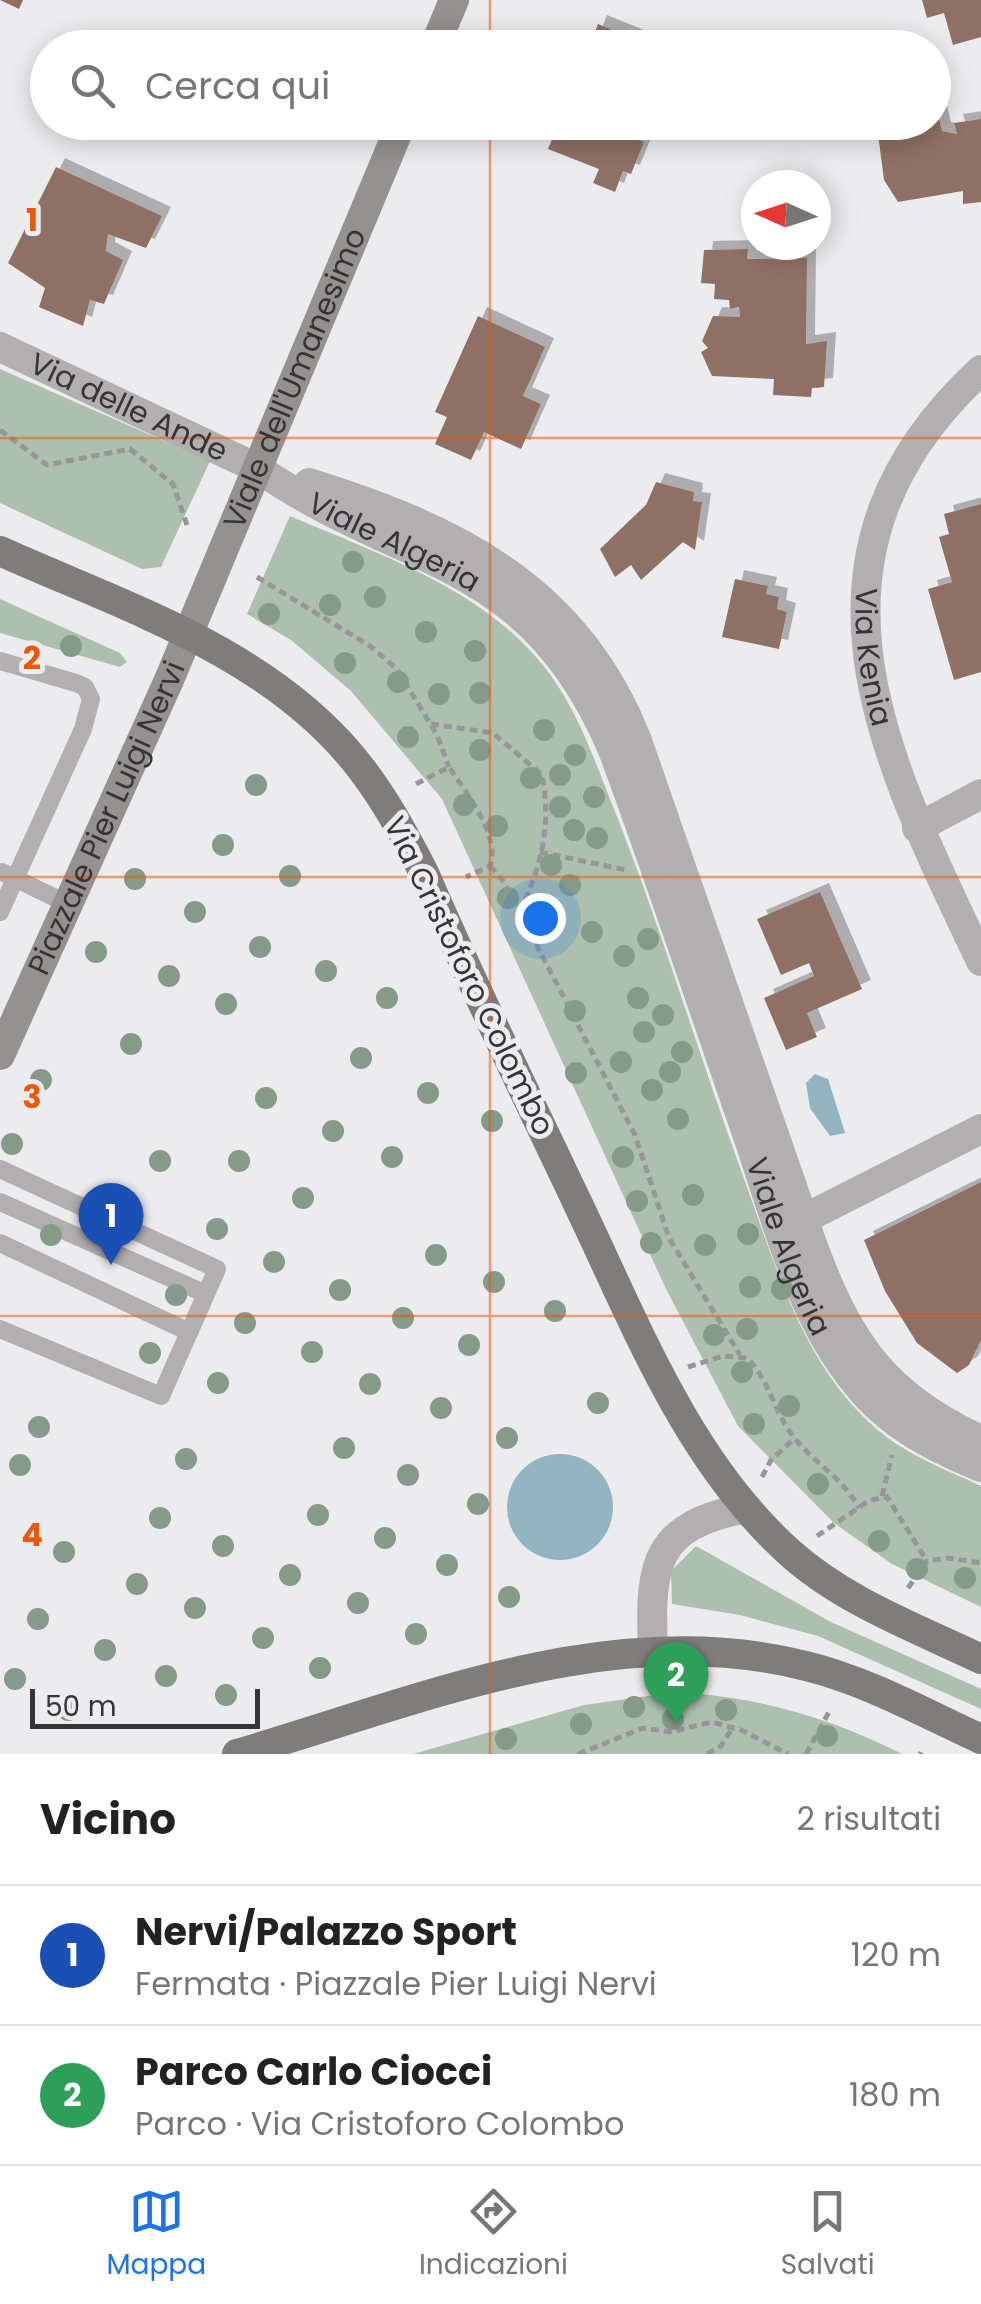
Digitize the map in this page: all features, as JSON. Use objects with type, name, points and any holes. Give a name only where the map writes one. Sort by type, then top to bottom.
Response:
[{"type":"main road","name":"Via Cristoforo Colombo","points":[[0,551],[227,654],[294,702],[349,754],[384,802],[424,873],[660,1375],[747,1508],[789,1552],[830,1583],[981,1659]]},
{"type":"main road","points":[[237,1754],[519,1672],[653,1649],[724,1650],[811,1667],[970,1740]]},
{"type":"street","points":[[442,30],[454,0]]},
{"type":"street","name":"Viale dell'Umanesimo","points":[[187,636],[394,140]]},
{"type":"street","name":"Via delle Ande","points":[[0,347],[257,468]]},
{"type":"street","name":"Via Kenia","points":[[981,370],[934,417],[907,456],[878,520],[868,562],[866,614],[876,705],[890,758],[917,828],[981,961]]},
{"type":"street","name":"Viale Algeria","points":[[257,468],[293,492],[487,587],[539,632],[578,680],[605,731],[792,1225],[864,1353],[945,1438],[981,1466]]},
{"type":"street","name":"Piazzale Pier Luigi Nervi","points":[[0,1055],[187,636]]},
{"type":"street","points":[[917,828],[981,794]]},
{"type":"street","points":[[792,1225],[981,1129]]},
{"type":"street","name":"Viale Algeria","points":[[945,1438],[981,1440]]},
{"type":"street","points":[[653,1649],[650,1595],[668,1543],[702,1518],[747,1508]]},
{"type":"lane","points":[[0,662],[76,683],[85,688],[91,699],[83,729],[8,875],[0,912]]},
{"type":"lane","points":[[8,875],[68,904]]},
{"type":"lane","points":[[0,1169],[217,1269],[161,1396],[0,1329]]},
{"type":"lane","points":[[0,1202],[206,1294]]},
{"type":"lane","points":[[0,1243],[189,1332]]},
{"type":"path","points":[[0,430],[47,465],[130,449],[173,484],[187,524]]},
{"type":"path","points":[[257,577],[381,654],[397,669],[431,724],[449,767],[484,826],[491,844],[490,866],[504,882],[600,1062],[623,1119],[635,1135],[669,1238],[740,1355],[766,1380],[795,1438],[838,1478],[858,1508]]},
{"type":"path","points":[[431,724],[493,734],[542,776],[548,811],[540,852],[518,914]]},
{"type":"path","points":[[416,784],[449,767]]},
{"type":"path","points":[[540,852],[638,871]]},
{"type":"path","points":[[466,877],[490,866]]},
{"type":"path","points":[[688,1366],[740,1355]]},
{"type":"path","points":[[761,1480],[771,1460],[795,1438]]},
{"type":"path","points":[[817,1536],[882,1496],[895,1444]]},
{"type":"path","points":[[882,1496],[905,1518],[927,1561]]},
{"type":"path","points":[[908,1588],[927,1561],[948,1558],[981,1564]]},
{"type":"path","points":[[806,1754],[830,1710]]},
{"type":"path","points":[[578,1754],[642,1728],[670,1732],[712,1722],[733,1727],[788,1754]]},
{"type":"path","points":[[707,1754],[725,1742],[733,1727]]},
{"type":"green space","points":[[0,369],[210,461],[161,567],[142,569],[0,503]]},
{"type":"green space","points":[[290,516],[392,559],[458,593],[517,637],[555,681],[586,738],[618,819],[766,1242],[807,1339],[846,1397],[882,1434],[922,1459],[981,1486],[981,1607],[892,1564],[834,1523],[738,1426],[666,1289],[442,799],[351,691],[291,640],[247,614]]},
{"type":"green space","points":[[0,599],[120,653],[127,662],[120,667],[0,633]]},
{"type":"green space","points":[[696,1546],[831,1622],[981,1689],[981,1709],[818,1636],[740,1615],[672,1604],[671,1571]]},
{"type":"green space","points":[[676,1692],[792,1711],[847,1729],[902,1754],[413,1754],[584,1705]]},
{"type":"water","points":[[815,1074],[828,1079],[845,1133],[830,1136],[810,1108],[806,1083]]},
{"type":"water","points":[[560,1454],[580,1458],[597,1470],[609,1487],[613,1507],[609,1527],[597,1544],[580,1556],[560,1560],[540,1556],[523,1544],[511,1527],[507,1507],[511,1487],[523,1470],[540,1458]]},
{"type":"building","points":[[0,0],[23,0],[19,9]]},
{"type":"building","points":[[922,0],[981,0],[981,37],[953,45],[944,13],[927,18]]},
{"type":"building","points":[[981,119],[981,202],[963,204],[963,191],[898,202],[884,180],[879,140],[951,140],[951,133],[957,134],[954,123]]},
{"type":"building","points":[[552,140],[644,142],[631,174],[623,171],[615,192],[593,183],[599,169],[548,149]]},
{"type":"building","points":[[56,167],[162,216],[146,248],[108,234],[106,251],[123,260],[104,304],[90,300],[83,326],[39,307],[45,288],[8,263]]},
{"type":"building","points":[[741,249],[741,260],[807,260],[806,344],[827,341],[824,387],[812,388],[811,397],[773,395],[774,379],[712,376],[701,352],[708,348],[702,341],[713,316],[740,317],[739,307],[730,309],[729,300],[714,299],[715,284],[701,283],[704,250]]},
{"type":"building","points":[[478,316],[545,347],[523,396],[541,404],[521,449],[484,432],[471,460],[435,444],[447,417],[435,412]]},
{"type":"building","points":[[656,482],[694,492],[693,501],[702,502],[695,550],[683,542],[641,580],[631,565],[615,577],[600,549],[646,505]]},
{"type":"building","points":[[981,504],[981,672],[954,680],[928,589],[952,582],[939,537],[949,534],[944,514]]},
{"type":"building","points":[[735,579],[768,586],[766,594],[779,597],[777,609],[787,612],[779,649],[722,637]]},
{"type":"building","points":[[820,892],[862,989],[807,1013],[817,1037],[786,1050],[764,998],[814,976],[809,963],[781,975],[757,919]]},
{"type":"building","points":[[981,1182],[981,1340],[969,1365],[957,1373],[917,1343],[885,1291],[864,1240]]},
{"type":"place","name":"Nervi/Palazzo Sport","points":[[111,1265]]},
{"type":"place","name":"Parco Carlo Ciocci","points":[[676,1724]]}]
